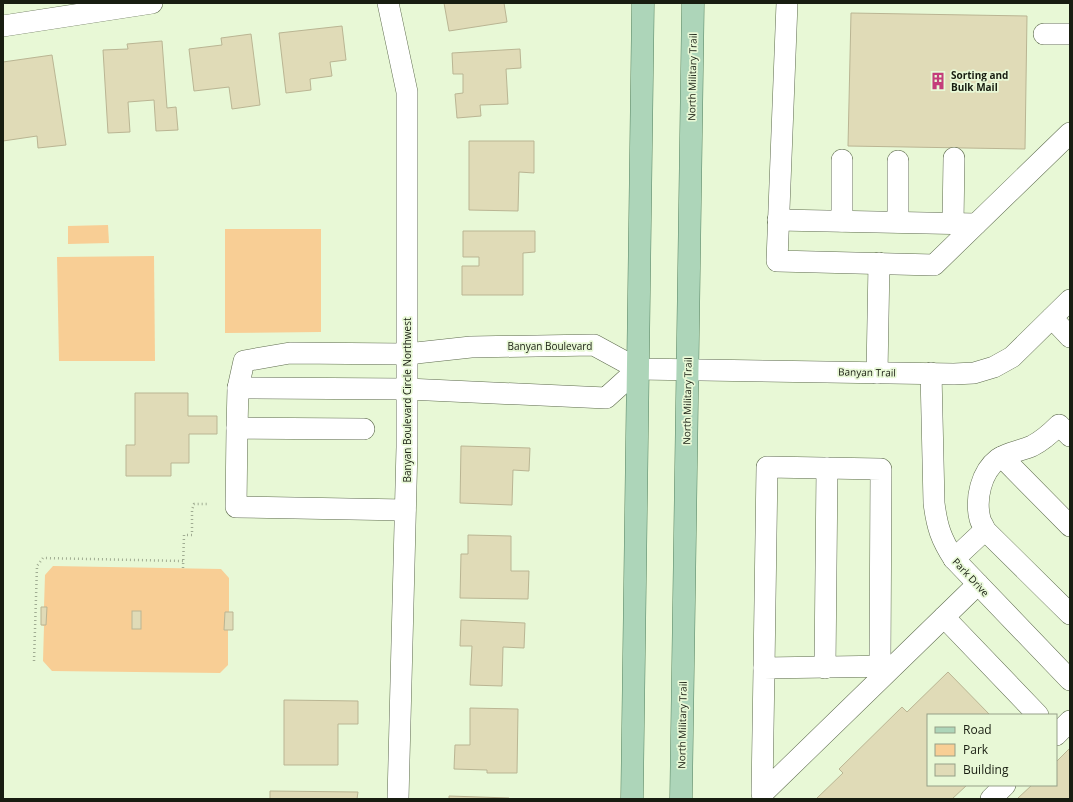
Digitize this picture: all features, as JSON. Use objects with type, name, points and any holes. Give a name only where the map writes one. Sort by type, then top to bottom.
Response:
[{"type":"main road","points":[[632,799],[643,3]]},
{"type":"main road","name":"North Military Trail","points":[[681,799],[693,3]]},
{"type":"street","points":[[3,26],[152,3]]},
{"type":"street","name":"Banyan Boulevard Circle Northwest","points":[[388,3],[407,92],[406,510],[398,799]]},
{"type":"street","points":[[786,3],[777,261],[934,265],[1070,134]]},
{"type":"street","points":[[1044,34],[1070,34]]},
{"type":"street","points":[[953,223],[954,158]]},
{"type":"street","points":[[842,160],[842,221]]},
{"type":"street","points":[[898,161],[898,222]]},
{"type":"street","points":[[778,220],[976,224]]},
{"type":"street","points":[[878,372],[879,264]]},
{"type":"street","name":"Banyan Trail","points":[[638,369],[954,374],[974,373],[994,367],[1012,357],[1070,300]]},
{"type":"street","points":[[1052,318],[1070,337]]},
{"type":"street","name":"Banyan Boulevard","points":[[238,388],[244,361],[290,353],[407,354],[471,347],[594,344],[638,369]]},
{"type":"street","points":[[406,510],[236,507],[238,388],[407,389],[606,398],[638,369]]},
{"type":"street","name":"Park Drive","points":[[931,373],[934,503],[936,522],[943,542],[954,559],[1070,680]]},
{"type":"street","points":[[1070,436],[1059,425],[1043,440],[1032,446],[1002,457],[991,466],[980,488],[979,499],[980,520],[986,530],[1070,614]]},
{"type":"street","points":[[237,428],[364,429]]},
{"type":"street","points":[[1002,457],[1070,526]]},
{"type":"street","points":[[762,797],[767,467],[881,469],[887,666]]},
{"type":"street","points":[[825,668],[827,468]]},
{"type":"street","points":[[954,559],[986,530]]},
{"type":"street","points":[[762,797],[887,666],[978,584]]},
{"type":"street","points":[[944,616],[1037,714]]},
{"type":"street","points":[[764,668],[887,666]]},
{"type":"street","points":[[1057,733],[1070,721]]},
{"type":"street","points":[[991,799],[1004,786]]},
{"type":"path","points":[[183,568],[184,535],[192,535],[192,510],[194,504],[209,504]]},
{"type":"path","points":[[34,661],[37,566],[43,558],[183,560]]},
{"type":"green space","points":[[108,225],[109,243],[68,244],[68,226]]},
{"type":"green space","points":[[225,229],[321,229],[321,332],[225,333]]},
{"type":"green space","points":[[154,256],[155,361],[59,361],[57,257]]},
{"type":"green space","points":[[53,566],[221,569],[229,578],[229,612],[233,612],[233,630],[228,630],[228,665],[220,673],[52,671],[43,661],[44,626],[41,625],[41,607],[44,607],[45,575]]},
{"type":"building","points":[[444,3],[504,3],[507,22],[449,31]]},
{"type":"building","name":"Sorting and Bulk Mail","points":[[851,13],[1027,16],[1025,149],[848,146]]},
{"type":"building","points":[[342,26],[346,60],[330,62],[332,76],[310,79],[311,90],[286,93],[279,33]]},
{"type":"building","points":[[251,34],[260,105],[232,109],[229,87],[194,91],[189,49],[222,45],[221,38]]},
{"type":"building","points":[[162,41],[167,108],[176,107],[178,130],[156,131],[154,100],[128,102],[130,132],[108,133],[103,50],[128,49],[127,44]]},
{"type":"building","points":[[520,49],[521,68],[506,69],[508,104],[480,105],[481,116],[457,118],[455,94],[463,93],[463,74],[453,74],[452,53]]},
{"type":"building","points":[[52,55],[66,145],[38,148],[37,136],[3,141],[3,62]]},
{"type":"building","points":[[469,141],[534,141],[534,173],[519,172],[518,211],[469,210]]},
{"type":"building","points":[[463,231],[535,231],[535,252],[523,253],[523,295],[462,295],[462,266],[479,266],[479,257],[463,257]]},
{"type":"building","points":[[135,393],[188,393],[188,416],[217,416],[217,434],[189,434],[189,463],[171,463],[171,476],[126,476],[126,445],[135,445]]},
{"type":"building","points":[[461,446],[530,448],[529,471],[513,470],[512,505],[460,503]]},
{"type":"building","points":[[468,535],[511,536],[511,571],[529,571],[528,599],[460,598],[461,554],[468,554]]},
{"type":"building","points":[[41,607],[47,607],[46,625],[41,625]]},
{"type":"building","points":[[132,611],[141,611],[141,629],[132,629]]},
{"type":"building","points":[[225,612],[233,612],[233,630],[224,630]]},
{"type":"building","points":[[461,620],[525,623],[524,648],[503,647],[502,686],[470,685],[472,646],[460,646]]},
{"type":"building","points":[[948,672],[989,714],[927,714],[927,786],[966,786],[952,799],[816,799],[843,773],[839,769],[902,707],[907,712]]},
{"type":"building","points":[[284,700],[358,701],[358,724],[338,724],[338,765],[284,765]]},
{"type":"building","points":[[470,708],[518,709],[517,773],[487,773],[487,770],[454,769],[455,745],[470,745]]},
{"type":"building","points":[[1070,748],[1070,799],[1018,798],[1031,786],[1057,786],[1057,761]]},
{"type":"building","points":[[270,791],[358,792],[357,799],[270,799]]},
{"type":"building","points":[[449,796],[509,798],[509,799],[449,799]]},
{"type":"place","name":"Sorting and Bulk Mail","points":[[938,81]]}]
